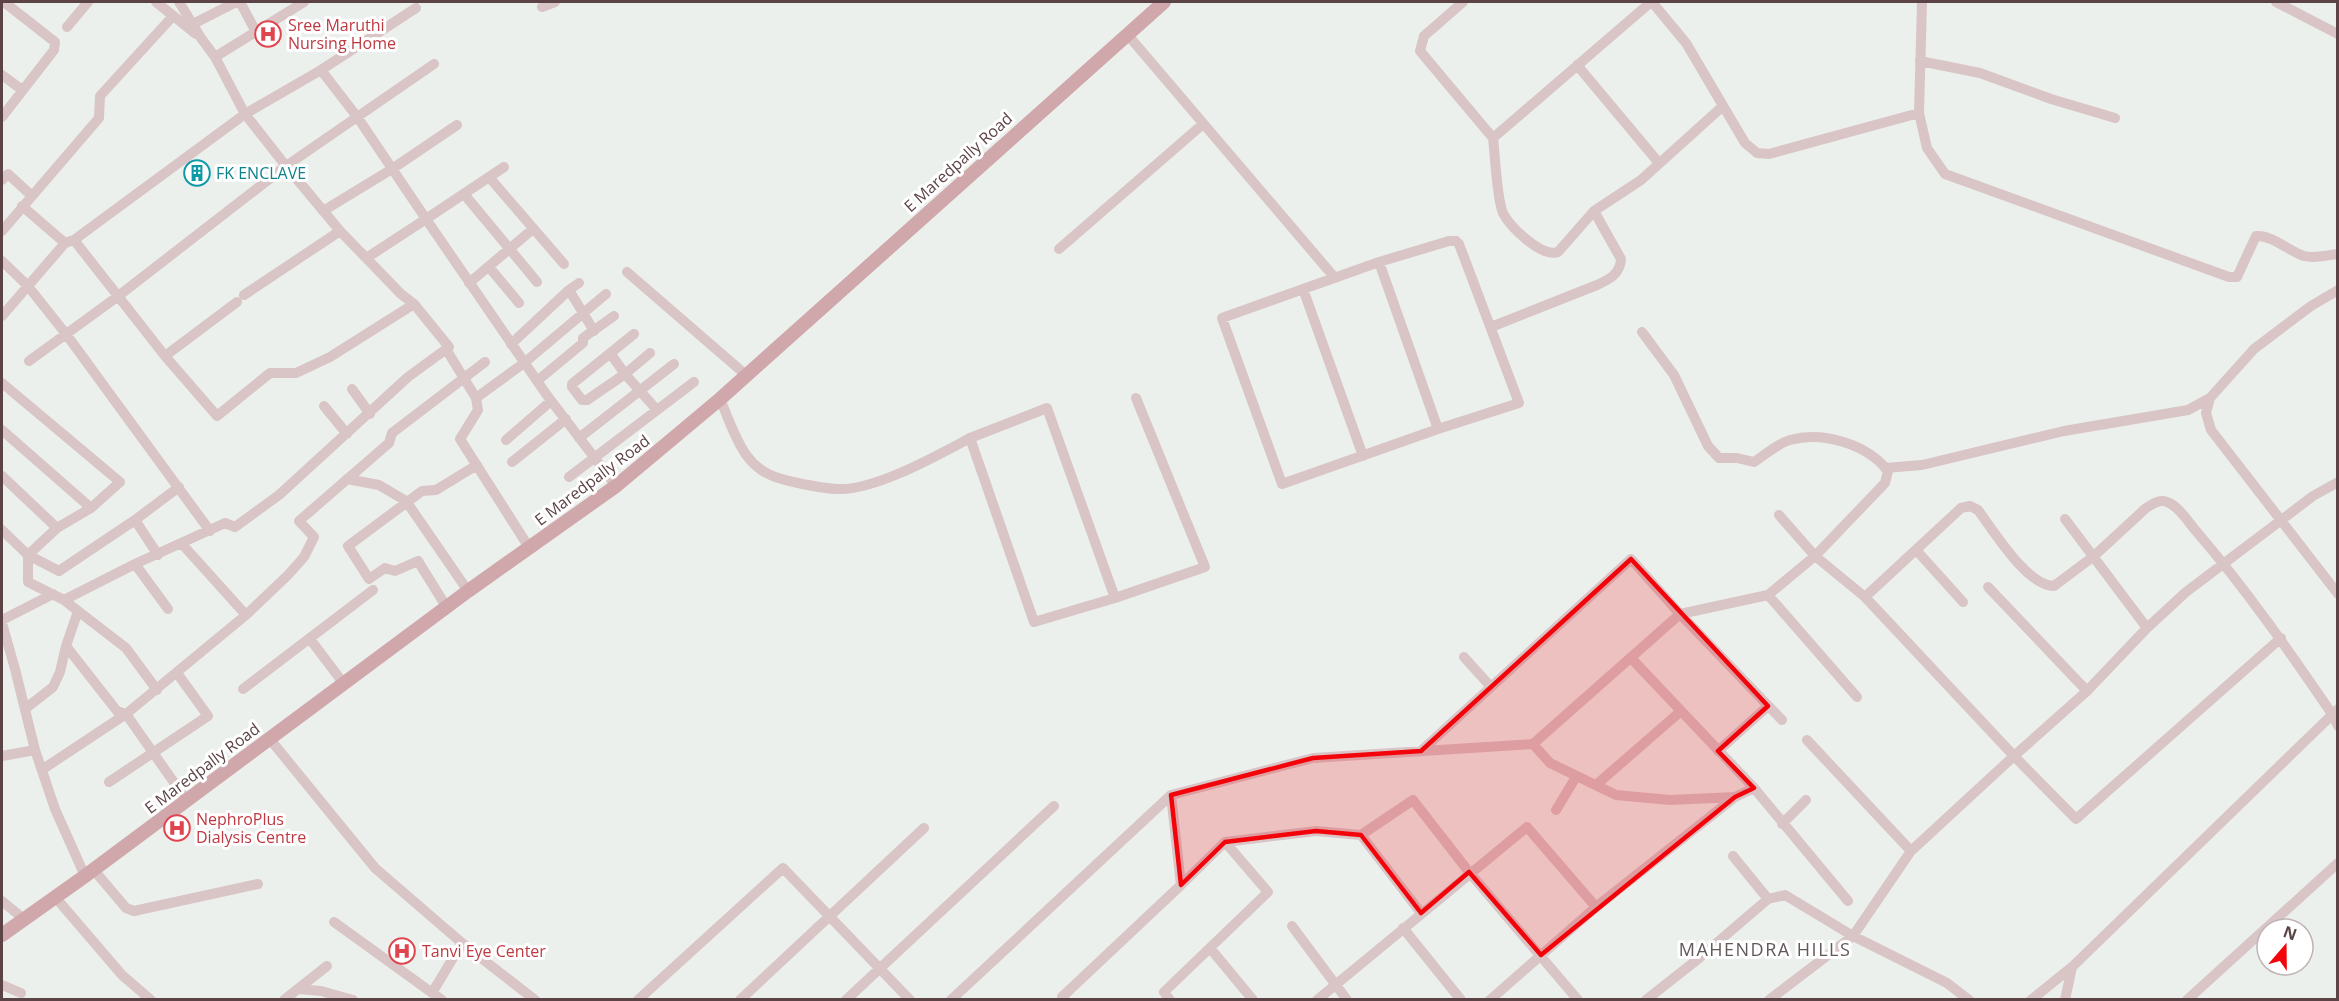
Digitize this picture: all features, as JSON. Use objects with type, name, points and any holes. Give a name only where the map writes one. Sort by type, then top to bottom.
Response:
[{"type":"main road","name":"E Maredpally Road","points":[[2,935],[56,898],[468,591],[616,486],[720,399],[1164,2]]},
{"type":"street","points":[[2,117],[21,89],[54,50],[55,42],[4,2]]},
{"type":"street","points":[[67,27],[88,2]]},
{"type":"street","points":[[156,2],[201,38]]},
{"type":"street","points":[[64,600],[135,564],[225,523],[235,527],[279,495],[408,377],[449,347],[414,304],[401,294],[368,257],[340,231],[245,114],[214,57],[179,2]]},
{"type":"street","points":[[193,24],[238,2],[256,32]]},
{"type":"street","points":[[214,57],[304,2]]},
{"type":"street","points":[[542,7],[555,2]]},
{"type":"street","points":[[1463,2],[1424,36],[1420,51],[1493,138],[1503,213],[1542,252],[1553,254],[1558,252],[1594,211],[1641,180],[1723,106]]},
{"type":"street","points":[[1493,138],[1651,2],[1686,43],[1751,150],[1757,153],[1769,154],[1919,113]]},
{"type":"street","points":[[1922,2],[1919,113],[1927,148],[1945,174],[2229,277],[2236,277],[2256,236],[2266,237],[2304,256],[2337,254]]},
{"type":"street","points":[[2276,2],[2337,34]]},
{"type":"street","points":[[2,316],[27,285],[70,242],[245,114],[321,70],[416,8]]},
{"type":"street","points":[[3,225],[99,118],[100,96],[173,16]]},
{"type":"street","points":[[1126,34],[1335,278]]},
{"type":"street","points":[[1920,61],[1980,73],[2051,99],[2115,118]]},
{"type":"street","points":[[28,361],[117,297],[286,166],[434,64]]},
{"type":"street","points":[[1577,65],[1659,163]]},
{"type":"street","points":[[321,70],[358,118],[524,363],[616,486]]},
{"type":"street","points":[[2,75],[21,89]]},
{"type":"street","points":[[1059,249],[1203,124]]},
{"type":"street","points":[[323,211],[392,169],[457,125]]},
{"type":"street","points":[[368,257],[504,167]]},
{"type":"street","points":[[2,180],[8,174],[31,195]]},
{"type":"street","points":[[489,177],[564,264]]},
{"type":"street","points":[[464,194],[537,282]]},
{"type":"street","points":[[22,206],[70,242],[217,416],[270,374],[296,373],[322,361],[414,304]]},
{"type":"street","points":[[1491,327],[1597,285],[1611,279],[1616,274],[1621,259],[1594,211]]},
{"type":"street","points":[[469,283],[533,229]]},
{"type":"street","points":[[165,356],[240,298],[340,231]]},
{"type":"street","points":[[1456,241],[1459,244],[1519,403],[1282,484],[1222,318],[1379,262],[1456,241]]},
{"type":"street","points":[[2,261],[27,285],[66,334],[210,531]]},
{"type":"street","points":[[1379,262],[1438,429]]},
{"type":"street","points":[[489,267],[519,303]]},
{"type":"street","points":[[627,272],[746,375]]},
{"type":"street","points":[[511,344],[579,283]]},
{"type":"street","points":[[1303,289],[1363,456]]},
{"type":"street","points":[[569,290],[594,331]]},
{"type":"street","points":[[1885,468],[1922,465],[2064,431],[2188,410],[2210,398],[2254,349],[2311,306],[2337,290]]},
{"type":"street","points":[[476,398],[524,363],[606,294]]},
{"type":"street","points":[[537,381],[583,343],[583,338],[614,316]]},
{"type":"street","points":[[951,999],[1171,795],[1313,758],[1533,744],[1680,614],[1768,596],[1815,556],[1885,483],[1888,471],[1879,460],[1840,441],[1808,438],[1788,440],[1754,462],[1737,458],[1719,458],[1708,446],[1674,375],[1642,332]]},
{"type":"street","points":[[634,334],[574,382],[572,387],[585,401],[625,374],[650,353]]},
{"type":"street","points":[[446,349],[476,398],[478,410],[460,439],[530,549]]},
{"type":"street","points":[[610,353],[639,391],[657,410]]},
{"type":"street","points":[[43,769],[126,714],[246,615],[304,557],[314,537],[299,520],[389,443],[392,433],[485,362]]},
{"type":"street","points":[[579,438],[674,364]]},
{"type":"street","points":[[569,477],[694,382]]},
{"type":"street","points":[[3,386],[120,482],[91,508],[57,528],[28,555],[28,582],[64,600],[126,648],[157,690]]},
{"type":"street","points":[[352,389],[370,414]]},
{"type":"street","points":[[970,438],[1034,622],[1115,598],[1205,567],[1136,398]]},
{"type":"street","points":[[2210,398],[2206,413],[2211,430],[2337,594]]},
{"type":"street","points":[[720,399],[747,456],[761,471],[778,479],[840,489],[866,485],[921,464],[970,438],[1047,408],[1115,598]]},
{"type":"street","points":[[506,440],[551,401]]},
{"type":"street","points":[[324,406],[347,435]]},
{"type":"street","points":[[512,462],[566,419]]},
{"type":"street","points":[[2,430],[91,508]]},
{"type":"street","points":[[447,608],[418,561],[395,571],[384,568],[369,579],[348,546],[406,501],[422,491],[436,490],[477,465]]},
{"type":"street","points":[[2,476],[57,528]]},
{"type":"street","points":[[347,479],[379,485],[406,501],[468,591]]},
{"type":"street","points":[[1769,999],[1853,936],[1911,851],[2087,691],[2147,628],[2186,592],[2313,496],[2337,482]]},
{"type":"street","points":[[2,530],[28,555],[59,570],[135,520],[178,487]]},
{"type":"street","points":[[1865,597],[1961,508],[1970,506],[1977,510],[2026,571],[2046,586],[2054,586],[2094,556],[2146,508],[2156,502],[2164,501],[2171,503],[2224,564],[2281,638],[2335,711],[2337,726]]},
{"type":"street","points":[[1779,515],[1815,556],[1865,597],[2076,819],[2281,638]]},
{"type":"street","points":[[2066,519],[2147,628]]},
{"type":"street","points":[[135,520],[158,555]]},
{"type":"street","points":[[182,544],[246,615]]},
{"type":"street","points":[[1917,551],[1963,602]]},
{"type":"street","points":[[1421,751],[1631,559],[1680,614],[1782,720]]},
{"type":"street","points":[[135,564],[168,609]]},
{"type":"street","points":[[1988,587],[2087,691]]},
{"type":"street","points":[[243,689],[373,590]]},
{"type":"street","points":[[53,594],[2,622],[35,750],[55,809],[89,873],[126,908],[134,911],[258,884]]},
{"type":"street","points":[[1768,596],[1857,697]]},
{"type":"street","points":[[25,709],[53,687],[60,672],[78,611]]},
{"type":"street","points":[[310,639],[344,684]]},
{"type":"street","points":[[66,646],[117,711],[126,714],[187,801]]},
{"type":"street","points":[[1464,657],[1491,687]]},
{"type":"street","points":[[1631,658],[1754,788],[1848,901]]},
{"type":"street","points":[[110,782],[208,716],[177,673]]},
{"type":"street","points":[[1719,751],[1768,706]]},
{"type":"street","points":[[1596,785],[1681,711]]},
{"type":"street","points":[[2031,999],[2072,967],[2335,711]]},
{"type":"street","points":[[269,738],[375,868],[462,943],[535,999]]},
{"type":"street","points":[[1807,740],[1911,851]]},
{"type":"street","points":[[1533,744],[1550,763],[1616,795],[1670,800],[1735,796]]},
{"type":"street","points":[[2,756],[35,750]]},
{"type":"street","points":[[1556,810],[1575,777]]},
{"type":"street","points":[[1490,999],[1596,907],[1735,796],[1754,788]]},
{"type":"street","points":[[1171,795],[1181,885]]},
{"type":"street","points":[[1062,997],[1225,842],[1316,831],[1361,835],[1413,800],[1469,872],[1578,999]]},
{"type":"street","points":[[1782,824],[1806,800]]},
{"type":"street","points":[[846,999],[1054,806]]},
{"type":"street","points":[[1317,999],[1469,872],[1527,827],[1596,907]]},
{"type":"street","points":[[740,999],[924,828]]},
{"type":"street","points":[[1361,835],[1421,913]]},
{"type":"street","points":[[1170,999],[1164,992],[1268,892],[1225,842]]},
{"type":"street","points":[[1733,856],[1768,899]]},
{"type":"street","points":[[2187,999],[2337,863]]},
{"type":"street","points":[[638,999],[783,868],[910,999]]},
{"type":"street","points":[[1646,999],[1698,959],[1768,899],[1785,895],[1853,936],[1947,983],[1968,999]]},
{"type":"street","points":[[56,898],[122,975],[151,999]]},
{"type":"street","points":[[2,901],[25,920]]},
{"type":"street","points":[[334,922],[437,996],[462,943]]},
{"type":"street","points":[[1292,926],[1347,999]]},
{"type":"street","points":[[1403,928],[1461,999]]},
{"type":"street","points":[[1210,948],[1253,999]]},
{"type":"street","points":[[286,999],[327,966]]},
{"type":"street","points":[[2066,999],[2072,967]]},
{"type":"street","points":[[2,985],[21,993]]},
{"type":"street","points":[[298,988],[353,999]]},
{"type":"highlighted area","points":[[1631,559],[1768,706],[1718,751],[1754,788],[1735,797],[1541,955],[1469,872],[1421,913],[1361,835],[1316,831],[1225,842],[1181,885],[1171,795],[1313,758],[1421,751]]},
{"type":"place","name":"Sree Maruthi Nursing Home","points":[[268,34]]},
{"type":"place","name":"FK ENCLAVE","points":[[197,173]]},
{"type":"place","name":"NephroPlus Dialysis Centre","points":[[177,828]]},
{"type":"place","name":"Tanvi Eye Center","points":[[402,951]]},
{"type":"district","name":"MAHENDRA HILLS","points":[[1765,950]]}]
